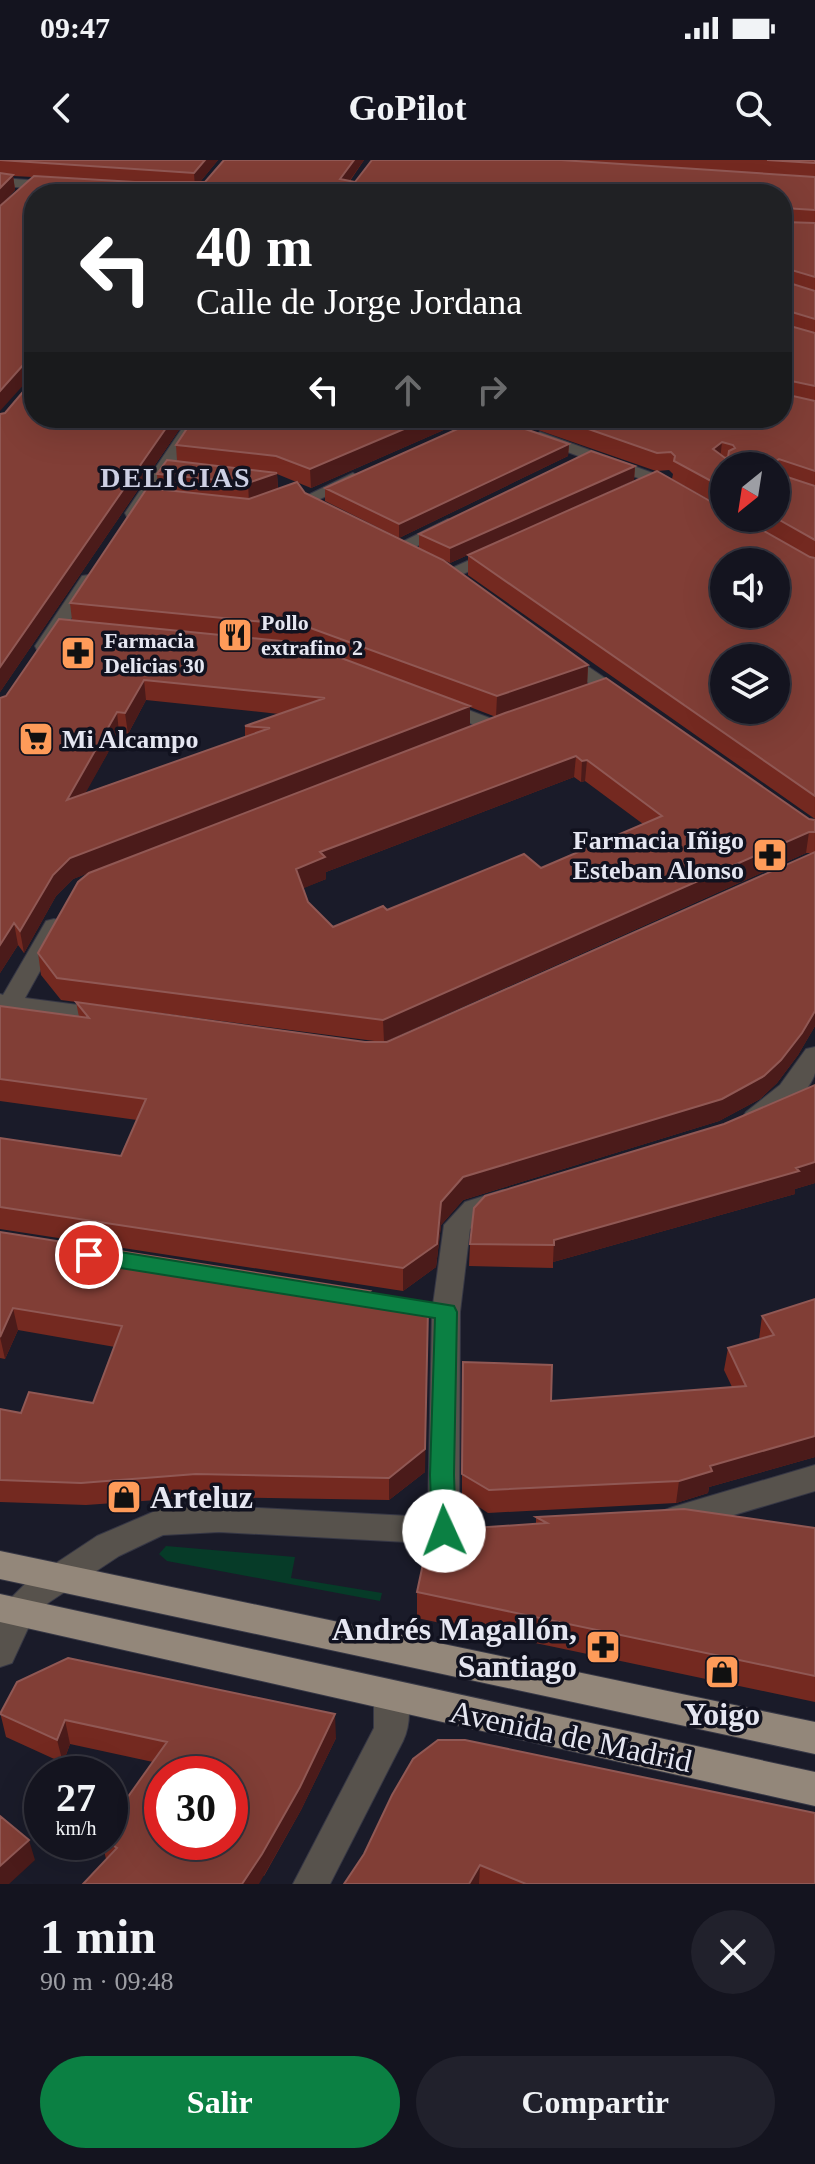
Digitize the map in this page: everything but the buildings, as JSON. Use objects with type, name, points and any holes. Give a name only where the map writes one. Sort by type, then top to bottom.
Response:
[{"type":"main road","name":"Avenida de Madrid","points":[[0,1565],[815,1738]]},
{"type":"main road","name":"Avenida de Madrid","points":[[10,1610],[815,1789]]},
{"type":"street","points":[[0,182],[32,184]]},
{"type":"street","points":[[17,198],[24,191]]},
{"type":"street","points":[[125,525],[151,500],[192,428]]},
{"type":"street","points":[[517,429],[661,477],[692,500]]},
{"type":"street","points":[[563,468],[591,455]]},
{"type":"street","points":[[312,500],[363,474]]},
{"type":"street","points":[[628,492],[661,477]]},
{"type":"street","points":[[469,514],[394,544],[444,570],[505,548]]},
{"type":"street","points":[[31,664],[62,630],[98,565]]},
{"type":"street","points":[[547,644],[633,705]]},
{"type":"street","points":[[579,697],[607,688]]},
{"type":"street","points":[[423,699],[503,724],[467,738]]},
{"type":"street","points":[[62,911],[5,1002],[134,1020]]},
{"type":"street","points":[[733,1128],[775,1106],[801,1078],[815,1055]]},
{"type":"street","points":[[444,1531],[442,1475],[446,1312],[457,1225],[463,1216],[474,1209],[533,1191]]},
{"type":"street","points":[[416,1307],[446,1312]]},
{"type":"street","points":[[753,1527],[661,1520],[815,1478]]},
{"type":"street","points":[[0,1652],[10,1610],[129,1534],[160,1522],[219,1519],[444,1531],[491,1529]]},
{"type":"street","points":[[311,1884],[391,1730],[391,1696]]},
{"type":"green space","points":[[166,1546],[295,1557],[291,1578],[382,1593],[380,1601],[167,1561],[159,1554]]},
{"type":"place","name":"Pollo extrafino 2","points":[[235,635]]},
{"type":"place","name":"Farmacia Delicias 30","points":[[78,653]]},
{"type":"place","name":"Mi Alcampo","points":[[36,739]]},
{"type":"place","name":"Farmacia Iñigo Esteban Alonso","points":[[770,855]]},
{"type":"place","name":"Arteluz","points":[[124,1497]]},
{"type":"place","name":"Andrés Magallón, Santiago","points":[[603,1647]]},
{"type":"place","name":"Yoigo","points":[[722,1672]]},
{"type":"district","name":"DELICIAS","points":[[176,477]]},
{"type":"route","points":[[89,1255],[446,1312],[442,1475],[444,1531]]}]
